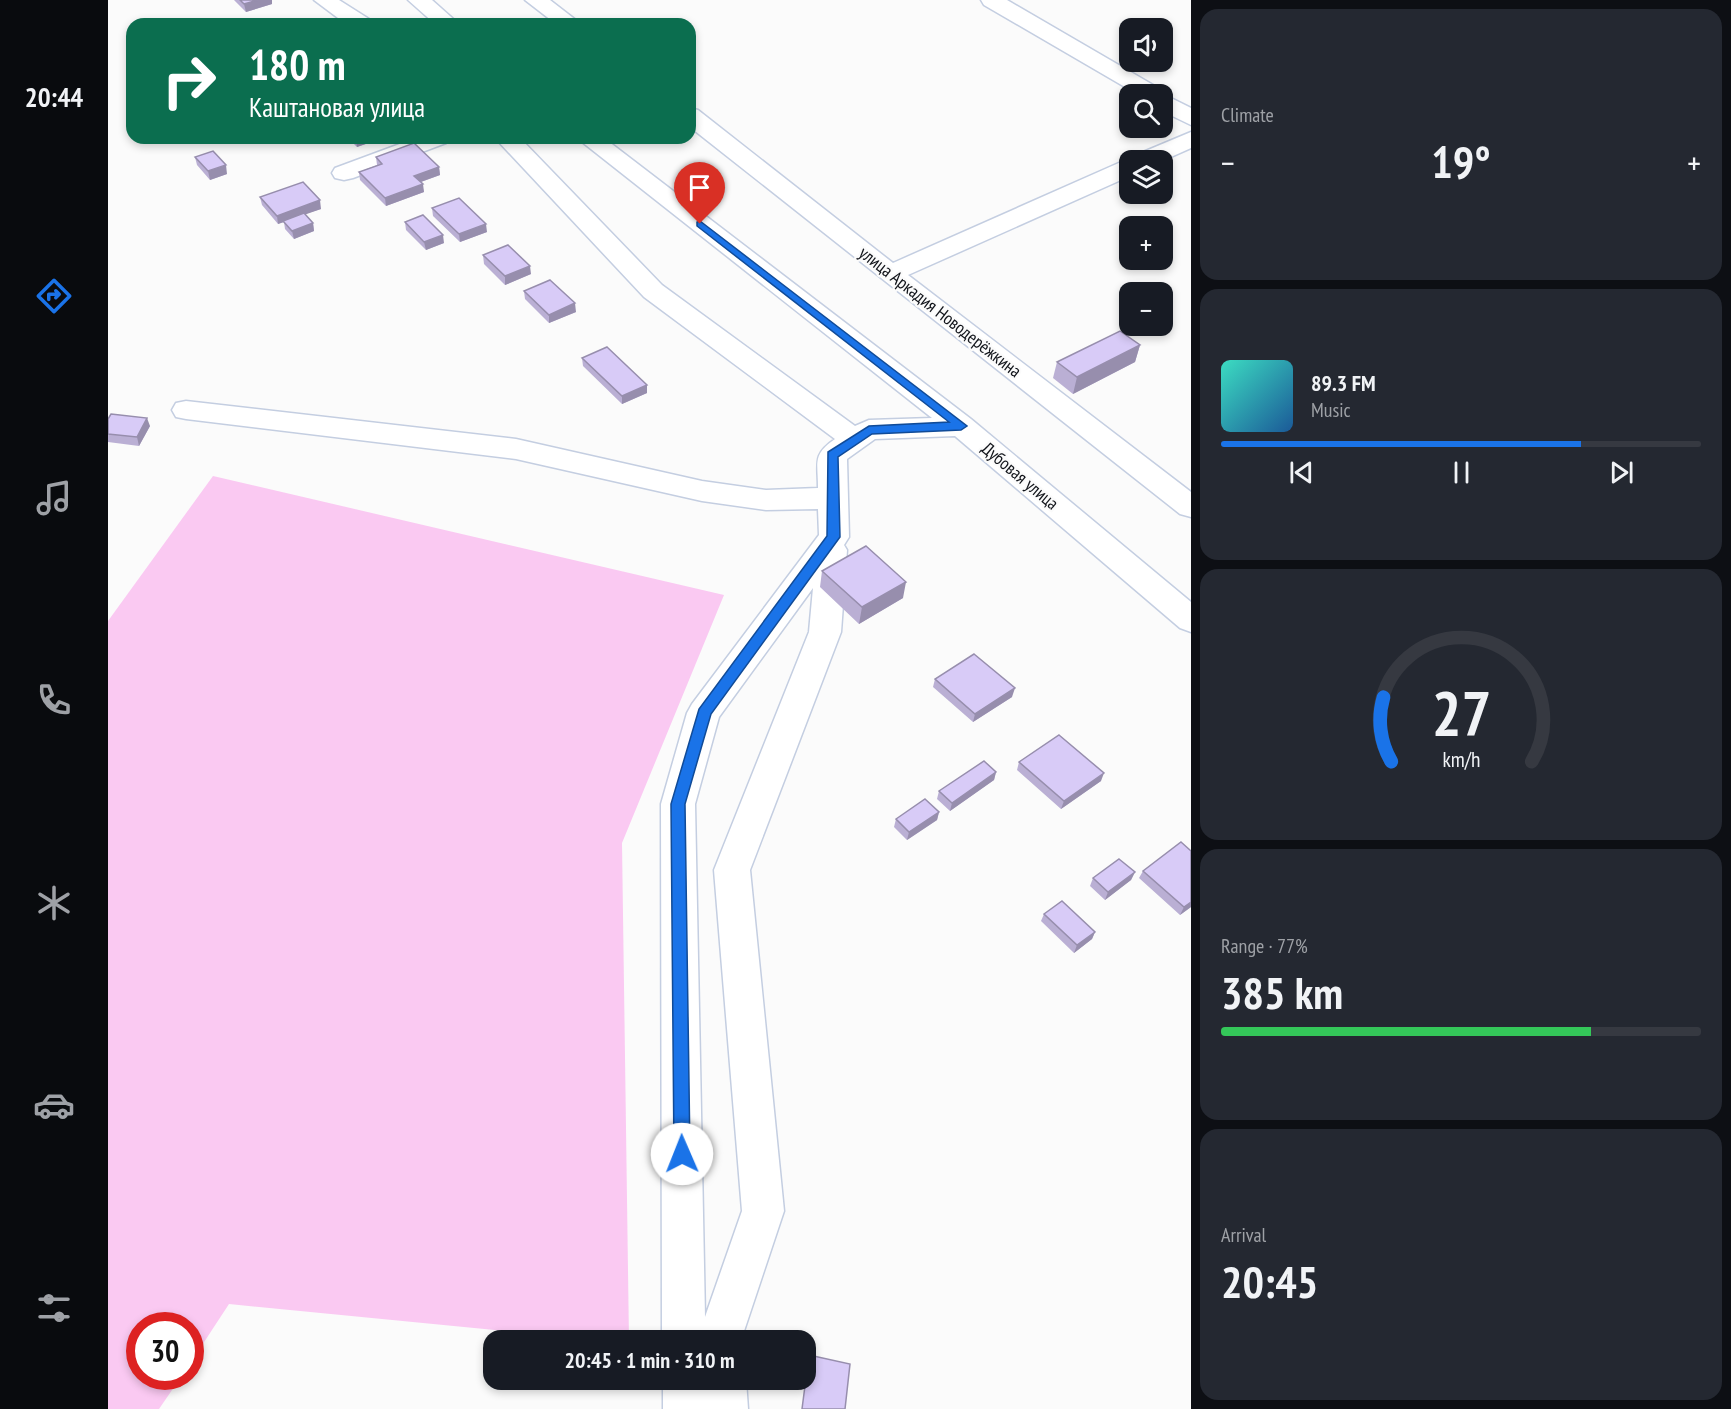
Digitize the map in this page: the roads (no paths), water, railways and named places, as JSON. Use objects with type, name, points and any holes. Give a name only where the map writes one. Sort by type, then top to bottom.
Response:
[{"type":"street","points":[[325,0],[352,18]]},
{"type":"street","points":[[419,0],[441,18]]},
{"type":"street","points":[[536,0],[562,18]]},
{"type":"street","points":[[992,0],[1135,84]]},
{"type":"street","points":[[1173,107],[1191,118]]},
{"type":"street","name":"улица Аркадия Новодерёжкина","points":[[696,120],[890,274],[1191,507]]},
{"type":"street","points":[[1168,150],[1191,140]]},
{"type":"street","points":[[344,173],[422,144]]},
{"type":"street","points":[[513,144],[653,291],[855,440]]},
{"type":"street","name":"Дубовая улица","points":[[597,144],[961,426],[1191,620]]},
{"type":"street","points":[[890,274],[1119,172]]},
{"type":"street","points":[[186,410],[516,449],[702,491],[766,500],[833,498]]},
{"type":"street","points":[[722,1330],[763,1211],[732,870],[825,632],[834,537],[832,455],[869,430],[961,426]]},
{"type":"street","points":[[684,1330],[678,804],[704,713],[834,537]]},
{"type":"street","points":[[685,1390],[685,1409]]},
{"type":"street","points":[[725,1390],[726,1409]]}]
